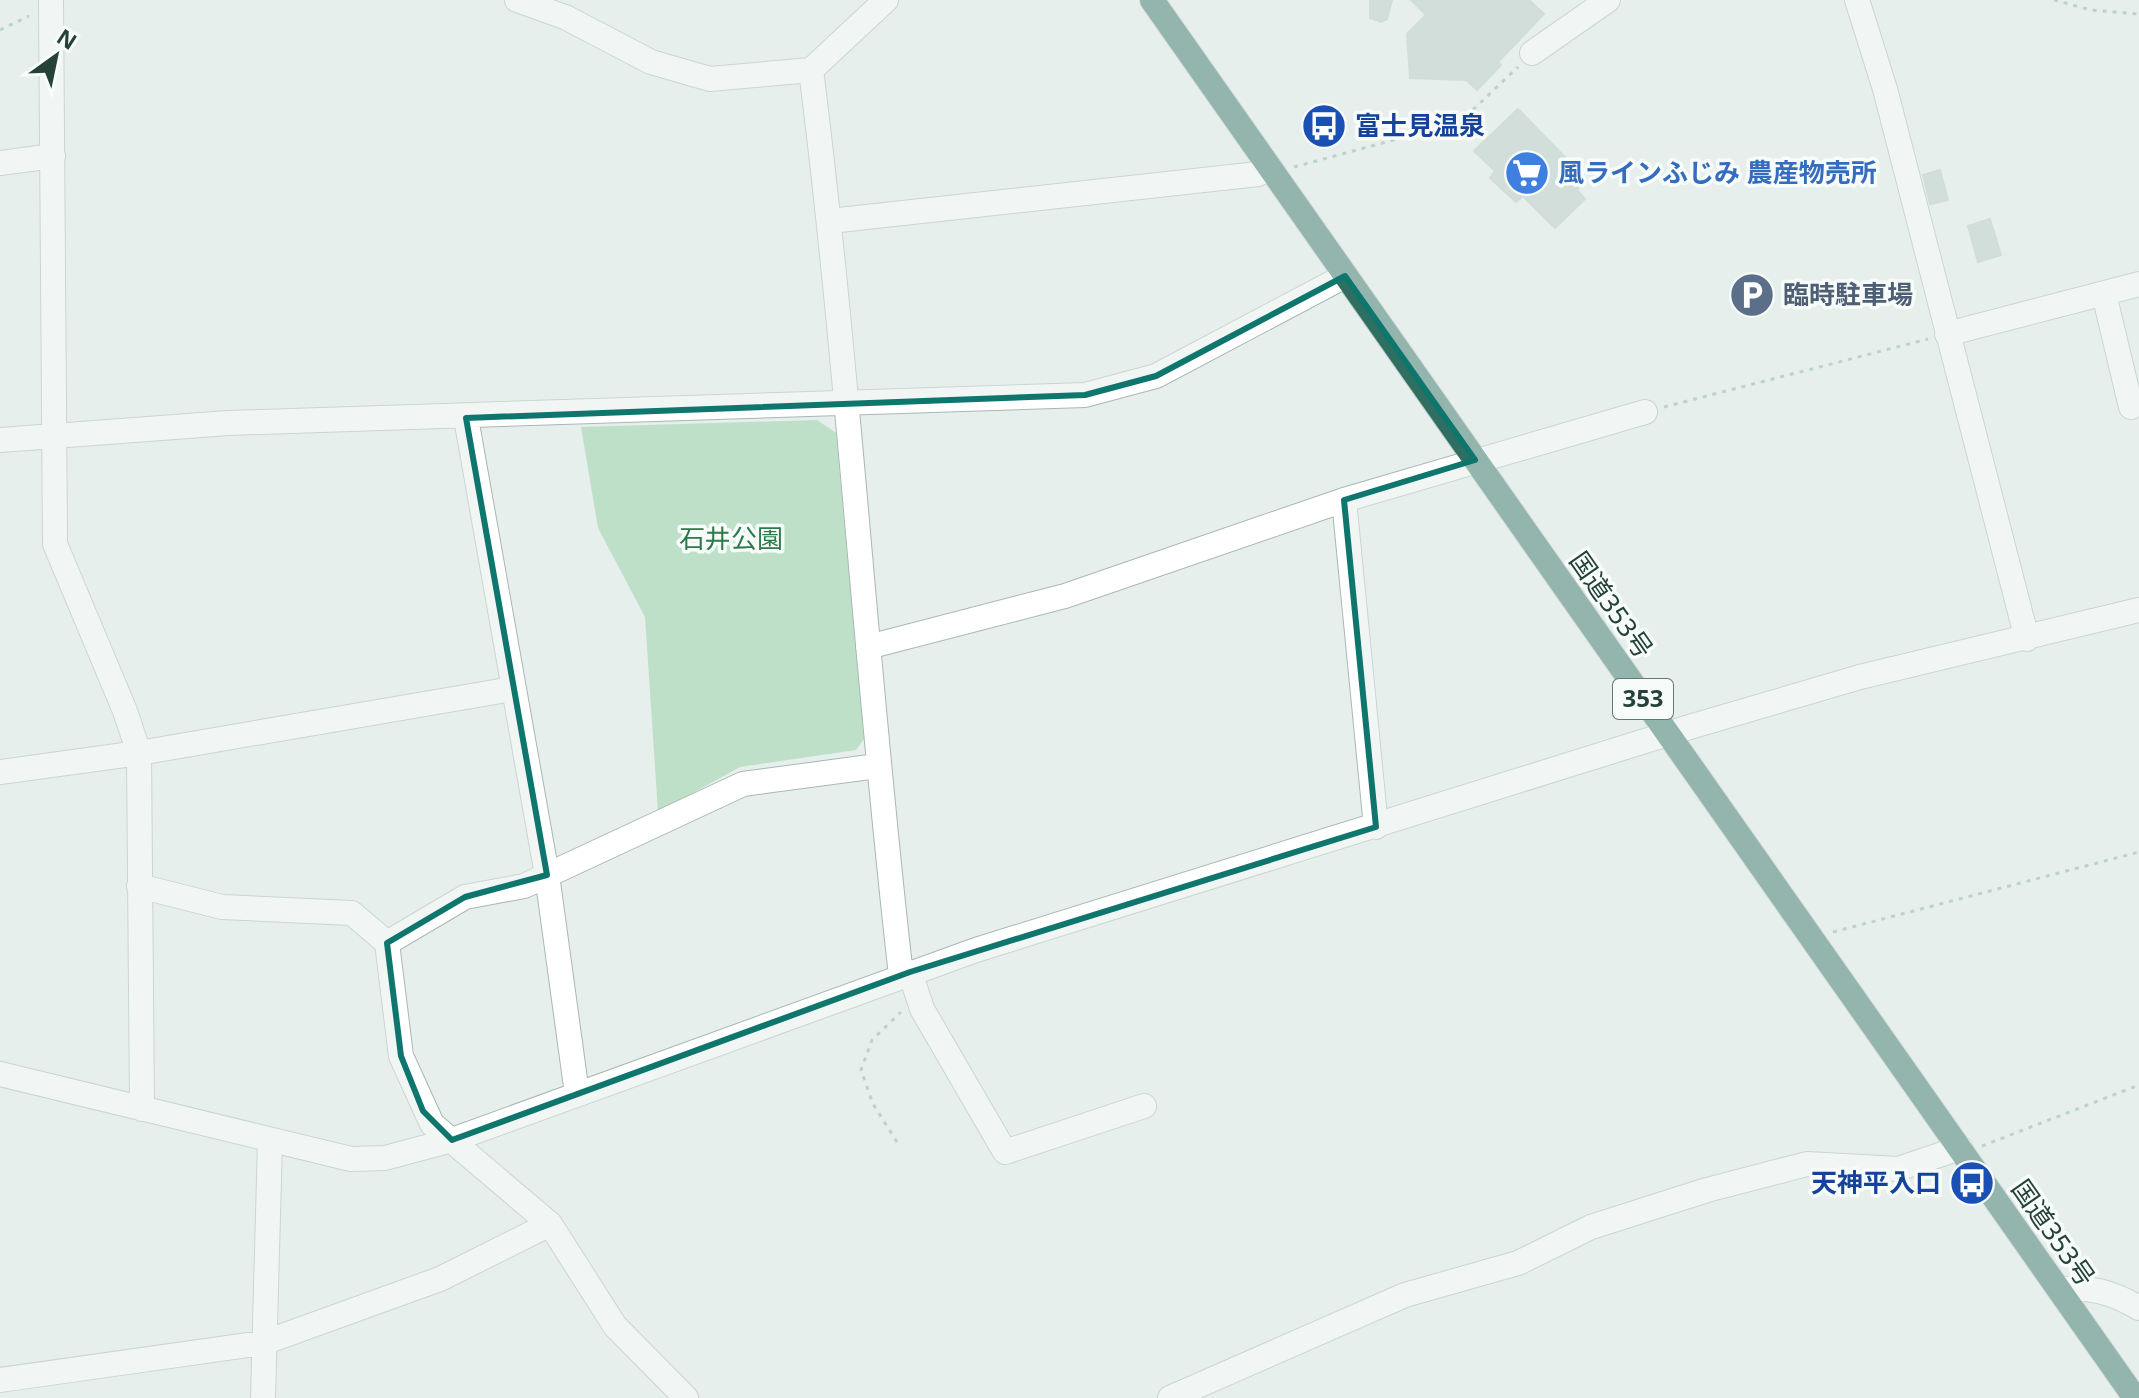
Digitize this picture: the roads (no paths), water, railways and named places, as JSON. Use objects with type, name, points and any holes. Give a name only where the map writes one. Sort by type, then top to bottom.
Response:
[{"type":"highway","name":"国道353号","points":[[1152,0],[2135,1398]]},
{"type":"street","points":[[517,0],[565,17],[651,62],[710,79],[811,70],[886,0]]},
{"type":"street","points":[[1532,53],[1608,0]]},
{"type":"street","points":[[1857,0],[1885,89],[2027,639]]},
{"type":"street","points":[[46,4],[53,156],[55,544],[125,711],[139,753],[142,1109]]},
{"type":"street","points":[[811,70],[830,221],[877,766],[906,973],[922,1009],[1005,1152],[1144,1106]]},
{"type":"street","points":[[0,163],[53,156]]},
{"type":"street","points":[[830,221],[1274,174]]},
{"type":"street","points":[[0,440],[53,433],[228,423],[466,418],[1085,395],[1156,376],[1345,276]]},
{"type":"street","points":[[1947,334],[2139,284]]},
{"type":"street","points":[[2104,294],[2131,407]]},
{"type":"street","points":[[868,647],[1065,596],[1344,500],[1645,412]]},
{"type":"street","points":[[466,418],[547,875],[577,1094]]},
{"type":"street","points":[[1344,500],[1376,827]]},
{"type":"street","points":[[0,1074],[351,1159],[385,1158],[452,1140],[906,973],[1667,733],[1860,677],[2139,610]]},
{"type":"street","points":[[0,772],[139,753],[512,689]]},
{"type":"street","points":[[387,943],[465,897],[524,886],[743,784],[877,766]]},
{"type":"street","points":[[139,886],[222,907],[352,913],[387,943],[401,1056],[423,1111],[445,1139],[452,1140],[550,1224],[615,1326],[686,1398]]},
{"type":"street","points":[[263,1398],[270,1141]]},
{"type":"street","points":[[1170,1398],[1405,1295],[1518,1263],[1591,1227],[1707,1190],[1807,1164],[1898,1169],[1962,1151]]},
{"type":"street","points":[[0,1380],[263,1343],[440,1279],[550,1224]]},
{"type":"street","points":[[2059,1290],[2082,1287],[2102,1290],[2139,1308]]},
{"type":"place","name":"富士見温泉","points":[[1324,126]]},
{"type":"place","name":"風ラインふじみ 農産物売所","points":[[1527,173]]},
{"type":"place","name":"臨時駐車場","points":[[1752,295]]},
{"type":"place","name":"天神平入口","points":[[1972,1183]]},
{"type":"park label","name":"石井公園","points":[[731,539]]}]
